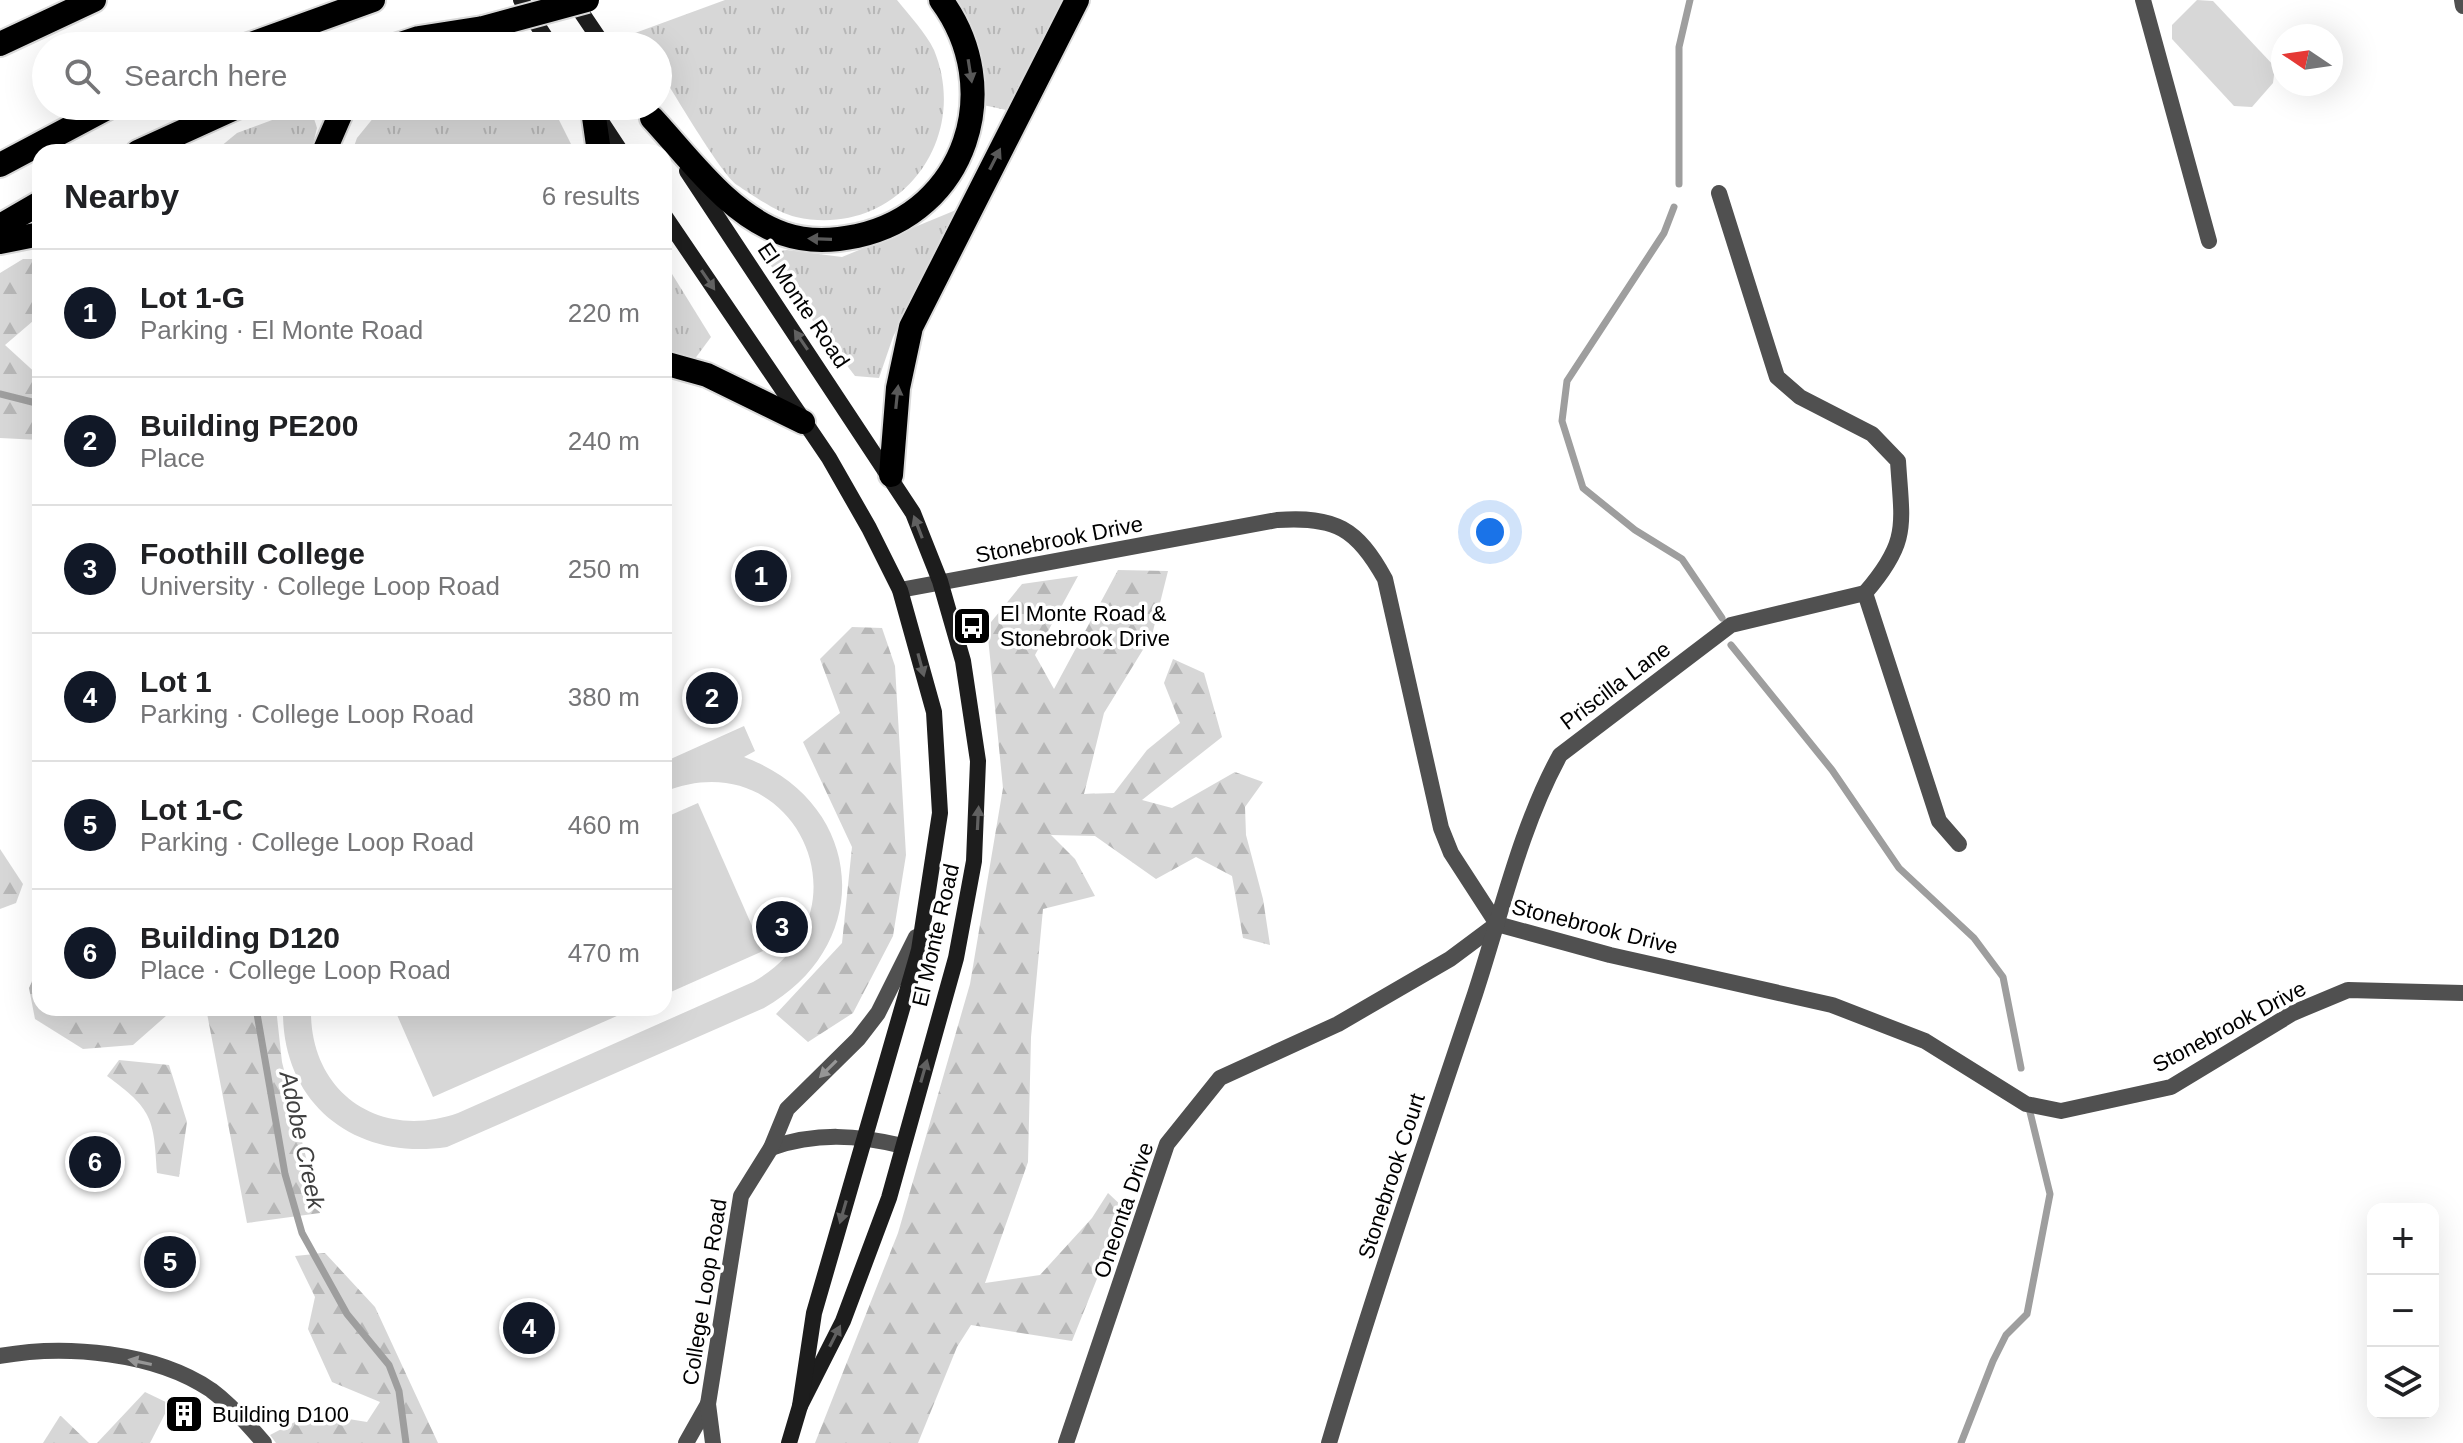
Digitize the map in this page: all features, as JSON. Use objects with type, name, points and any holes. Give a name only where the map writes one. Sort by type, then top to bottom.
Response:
[{"type":"highway","points":[[0,44],[94,0]]},
{"type":"highway","points":[[285,32],[373,0]]},
{"type":"highway","points":[[471,32],[587,0]]},
{"type":"highway","points":[[656,120],[729,198],[763,223],[785,234],[812,240],[842,239],[896,223],[919,208],[938,189],[955,164],[967,136],[973,105],[972,73],[964,42],[941,0]]},
{"type":"highway","points":[[891,475],[898,388],[911,327],[1077,0]]},
{"type":"highway","points":[[457,32],[483,28]]},
{"type":"highway","points":[[40,144],[85,120]]},
{"type":"highway","points":[[156,144],[208,120]]},
{"type":"highway","points":[[327,144],[338,120]]},
{"type":"highway","points":[[594,120],[598,144]]},
{"type":"highway","points":[[0,165],[32,148]]},
{"type":"highway","points":[[0,226],[32,208]]},
{"type":"highway","points":[[0,242],[32,236]]},
{"type":"highway","points":[[672,365],[707,375],[803,422]]},
{"type":"street","points":[[521,0],[542,32]]},
{"type":"street","points":[[573,0],[595,32]]},
{"type":"street","points":[[2143,0],[2209,241]]},
{"type":"street","points":[[2462,0],[2463,6]]},
{"type":"street","points":[[600,120],[616,144]]},
{"type":"street","name":"El Monte Road","points":[[653,120],[669,144]]},
{"type":"street","name":"El Monte Road","points":[[672,148],[891,475],[913,513],[940,581],[972,709],[979,812],[968,910],[889,1198],[843,1321],[800,1406]]},
{"type":"street","points":[[1719,193],[1777,377],[1800,397],[1872,434],[1898,461],[1903,530],[1889,566],[1865,593],[1939,821],[1959,844]]},
{"type":"street","name":"El Monte Road","points":[[672,227],[803,422],[869,528],[900,590],[934,712],[940,813],[931,881],[907,999],[814,1313],[800,1406],[789,1443]]},
{"type":"street","name":"Stonebrook Drive","points":[[900,590],[1277,520],[1310,518],[1345,528],[1370,553],[1385,579],[1441,828],[1451,853],[1497,924],[1595,951],[1832,1005],[1925,1041],[2026,1104],[2061,1111],[2171,1087],[2293,1013],[2348,990],[2463,993]]},
{"type":"street","name":"Priscilla Lane","points":[[1497,924],[1549,775],[1560,755],[1577,739],[1731,625],[1865,593]]},
{"type":"street","name":"College Loop Road","points":[[713,1443],[708,1404],[741,1196],[771,1148],[787,1109],[858,1039],[894,986],[920,928],[931,881]]},
{"type":"street","name":"Oneonta Drive","points":[[1066,1443],[1167,1144],[1220,1078],[1338,1024],[1450,959],[1497,924]]},
{"type":"street","name":"Stonebrook Court","points":[[1329,1443],[1361,1334],[1497,924]]},
{"type":"street","points":[[771,1148],[817,1137],[864,1137],[903,1146]]},
{"type":"street","points":[[0,1356],[39,1352],[96,1355],[176,1372],[212,1391],[264,1443]]},
{"type":"street","name":"College Loop Road","points":[[686,1443],[708,1404]]},
{"type":"green space","points":[[725,0],[897,0],[931,44],[943,84],[942,118],[933,149],[916,176],[893,198],[865,213],[832,220],[789,215],[737,185],[709,149],[672,90],[672,32],[638,32]]},
{"type":"green space","points":[[945,0],[1063,0],[1011,111],[983,105],[979,57],[965,16]]},
{"type":"green space","points":[[2197,0],[2213,1],[2271,63],[2271,85],[2252,107],[2234,106],[2172,39],[2172,25]]},
{"type":"green space","points":[[272,120],[314,120],[317,128],[313,144],[224,144],[237,133]]},
{"type":"green space","points":[[372,120],[559,120],[571,144],[355,144]]},
{"type":"green space","points":[[956,210],[893,337],[879,378],[855,376],[762,254],[787,250],[842,257]]},
{"type":"green space","points":[[23,259],[32,259],[32,322],[5,345],[32,370],[32,440],[0,438],[0,273]]},
{"type":"green space","points":[[672,274],[711,337],[694,360],[672,352]]},
{"type":"green space","points":[[1118,570],[1168,571],[1152,635],[1104,713],[1084,794],[1114,793],[1147,750],[1180,723],[1164,683],[1173,659],[1204,673],[1222,737],[1142,800],[1172,808],[1235,772],[1263,782],[1245,807],[1246,835],[1263,899],[1270,945],[1243,938],[1232,876],[1196,857],[1156,879],[1095,836],[1051,835],[1075,859],[1095,896],[1043,909],[1031,1037],[1028,1162],[985,1283],[1040,1275],[1092,1218],[1108,1193],[1125,1209],[1072,1341],[971,1325],[957,1347],[918,1443],[815,1443],[898,1233],[970,984],[1003,788],[987,627],[1022,584],[1078,576],[1035,655],[1054,689]]},
{"type":"green space","points":[[852,627],[882,628],[895,666],[906,855],[893,936],[853,1013],[808,1042],[776,1014],[842,943],[852,847],[803,742],[840,713],[820,659]]},
{"type":"green space","points":[[744,726],[755,751],[744,757],[784,778],[814,806],[833,839],[842,875],[839,912],[826,948],[801,981],[764,1008],[447,1147],[413,1149],[382,1145],[354,1134],[330,1119],[310,1098],[295,1072],[286,1042],[284,1016],[312,1016],[314,1038],[322,1064],[336,1086],[354,1102],[376,1114],[401,1120],[429,1120],[458,1113],[753,982],[790,952],[809,916],[813,878],[803,841],[782,811],[750,790],[710,782],[672,790],[672,758]]},
{"type":"green space","points":[[698,803],[763,951],[672,991],[672,814]]},
{"type":"green space","points":[[0,849],[23,884],[16,903],[0,909]]},
{"type":"green space","points":[[34,1016],[166,1016],[133,1045],[83,1049]]},
{"type":"green space","points":[[208,1016],[277,1016],[282,1062],[320,1213],[247,1223]]},
{"type":"green space","points":[[398,1016],[617,1016],[433,1097]]},
{"type":"green space","points":[[119,1060],[169,1065],[187,1122],[179,1177],[157,1173],[148,1116],[133,1097],[107,1076]]},
{"type":"green space","points":[[325,1253],[375,1307],[438,1443],[276,1443],[270,1435],[312,1413],[367,1422],[380,1402],[332,1382],[308,1329],[315,1297],[295,1256]]},
{"type":"green space","points":[[145,1392],[170,1404],[150,1443],[97,1443]]},
{"type":"green space","points":[[61,1416],[89,1443],[43,1443]]},
{"type":"waterway","points":[[1679,184],[1679,47],[1690,0]]},
{"type":"waterway","points":[[1674,207],[1664,233],[1567,381],[1562,421],[1583,488],[1635,530],[1682,559],[1722,618]]},
{"type":"waterway","name":"Adobe Creek","points":[[0,394],[32,402]]},
{"type":"waterway","points":[[1731,645],[1832,770],[1899,868],[1974,938],[2003,977],[2021,1068]]},
{"type":"waterway","name":"Adobe Creek","points":[[257,1016],[285,1174],[302,1233],[347,1314],[389,1365],[399,1391],[406,1443]]},
{"type":"waterway","points":[[1961,1443],[2006,1335],[2027,1314],[2050,1194],[2029,1108]]},
{"type":"place","name":"Lot 1-G","points":[[761,576]]},
{"type":"place","name":"El Monte Road & Stonebrook Drive","points":[[972,626]]},
{"type":"place","name":"Building PE200","points":[[712,698]]},
{"type":"place","name":"Foothill College","points":[[782,927]]},
{"type":"place","name":"Building D120","points":[[95,1162]]},
{"type":"place","name":"Lot 1-C","points":[[170,1262]]},
{"type":"place","name":"Lot 1","points":[[529,1328]]},
{"type":"place","name":"Building D100","points":[[184,1414]]}]
